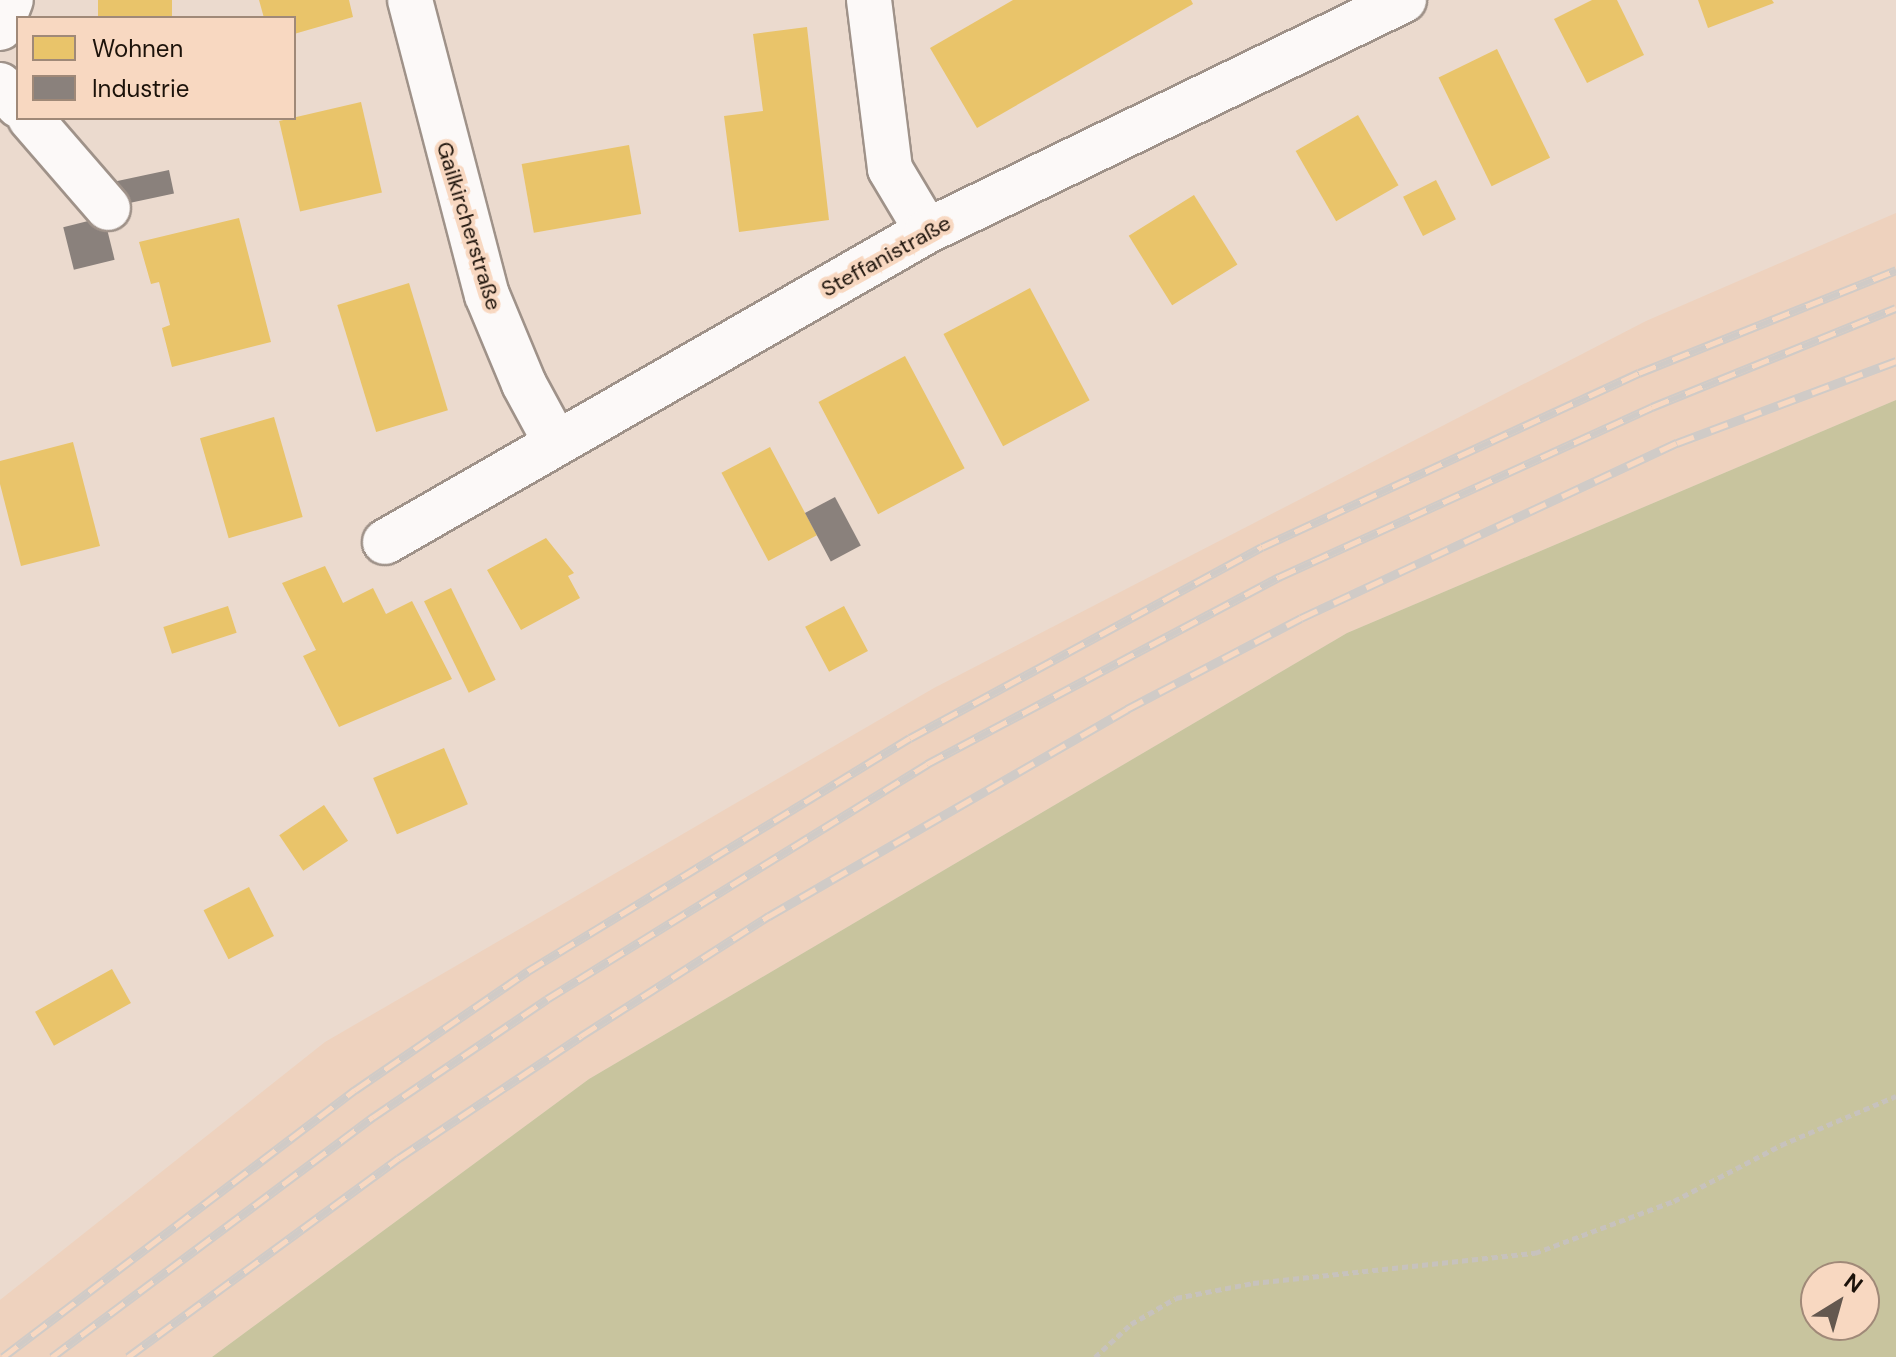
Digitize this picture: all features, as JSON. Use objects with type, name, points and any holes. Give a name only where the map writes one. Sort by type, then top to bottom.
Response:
[{"type":"street","points":[[0,28],[11,0]]},
{"type":"street","name":"Gailkircherstraße","points":[[410,0],[487,295],[524,384],[556,443]]},
{"type":"street","points":[[869,0],[890,169],[927,231]]},
{"type":"street","name":"Steffanistraße","points":[[385,542],[927,231],[1404,0]]},
{"type":"street","points":[[0,85],[16,103]]},
{"type":"street","points":[[32,120],[108,208]]},
{"type":"path","points":[[1095,1357],[1131,1324],[1176,1298],[1253,1283],[1535,1253],[1674,1201],[1781,1145],[1896,1096]]},
{"type":"shaded area","points":[[1896,213],[1896,400],[1347,633],[589,1079],[212,1357],[0,1357],[0,1300],[325,1042],[934,688],[1646,321]]},
{"type":"shaded area","points":[[1896,400],[1896,1357],[212,1357],[589,1079],[1347,633]]},
{"type":"building: Wohnen","points":[[98,0],[172,0],[172,16],[98,16]]},
{"type":"building: Wohnen","points":[[259,0],[349,0],[353,17],[296,33],[296,16],[263,16]]},
{"type":"building: Wohnen","points":[[1013,0],[1191,0],[1193,4],[977,128],[930,48]]},
{"type":"building: Wohnen","points":[[1592,0],[1617,0],[1644,55],[1587,83],[1554,19]]},
{"type":"building: Wohnen","points":[[1698,0],[1772,0],[1774,3],[1708,28]]},
{"type":"building: Wohnen","points":[[807,27],[829,220],[739,232],[724,116],[763,111],[753,34]]},
{"type":"building: Wohnen","points":[[1497,49],[1550,158],[1492,186],[1439,77]]},
{"type":"building: Wohnen","points":[[361,102],[382,193],[300,212],[279,121],[296,120],[296,117]]},
{"type":"building: Wohnen","points":[[1358,115],[1398,185],[1336,221],[1296,151]]},
{"type":"building: Wohnen","points":[[629,145],[641,214],[534,233],[522,164]]},
{"type":"building: Wohnen","points":[[1436,180],[1456,219],[1423,236],[1403,197]]},
{"type":"building: Wohnen","points":[[1194,195],[1237,265],[1172,305],[1129,236]]},
{"type":"building: Wohnen","points":[[239,218],[271,342],[172,367],[162,328],[170,325],[159,282],[151,284],[139,242]]},
{"type":"building: Wohnen","points":[[409,283],[448,410],[376,432],[337,305]]},
{"type":"building: Wohnen","points":[[1030,288],[1090,400],[1003,446],[943,334]]},
{"type":"building: Wohnen","points":[[905,356],[965,468],[878,514],[818,402]]},
{"type":"building: Wohnen","points":[[274,417],[303,517],[229,538],[200,438]]},
{"type":"building: Wohnen","points":[[73,442],[100,546],[21,566],[0,484],[0,461]]},
{"type":"building: Wohnen","points":[[770,447],[817,535],[768,561],[721,473]]},
{"type":"building: Wohnen","points":[[546,538],[574,573],[568,576],[580,598],[521,630],[487,570]]},
{"type":"building: Wohnen","points":[[325,566],[343,603],[373,588],[386,614],[412,601],[452,679],[339,727],[303,656],[316,650],[282,583]]},
{"type":"building: Wohnen","points":[[451,588],[496,680],[469,693],[424,601]]},
{"type":"building: Wohnen","points":[[228,606],[237,633],[172,654],[163,627]]},
{"type":"building: Wohnen","points":[[844,606],[868,651],[829,672],[805,627]]},
{"type":"building: Wohnen","points":[[444,748],[468,804],[397,834],[373,778]]},
{"type":"building: Wohnen","points":[[324,805],[348,841],[303,871],[279,835]]},
{"type":"building: Wohnen","points":[[249,887],[274,936],[229,959],[204,910]]},
{"type":"building: Wohnen","points":[[112,969],[131,1003],[54,1046],[35,1012]]},
{"type":"building: Industrie","points":[[169,170],[174,193],[121,205],[116,181]]},
{"type":"building: Industrie","points":[[104,217],[115,260],[74,270],[63,227]]},
{"type":"building: Industrie","points":[[835,497],[861,546],[831,562],[805,513]]},
{"type":"railway","points":[[3,1357],[355,1090],[528,971],[910,738],[1262,547],[1639,373],[1896,270]]},
{"type":"railway","points":[[52,1357],[373,1117],[547,999],[927,764],[1279,577],[1652,407],[1896,308]]},
{"type":"railway","points":[[128,1357],[399,1158],[581,1036],[769,916],[1127,709],[1301,618],[1677,443],[1896,361]]}]
